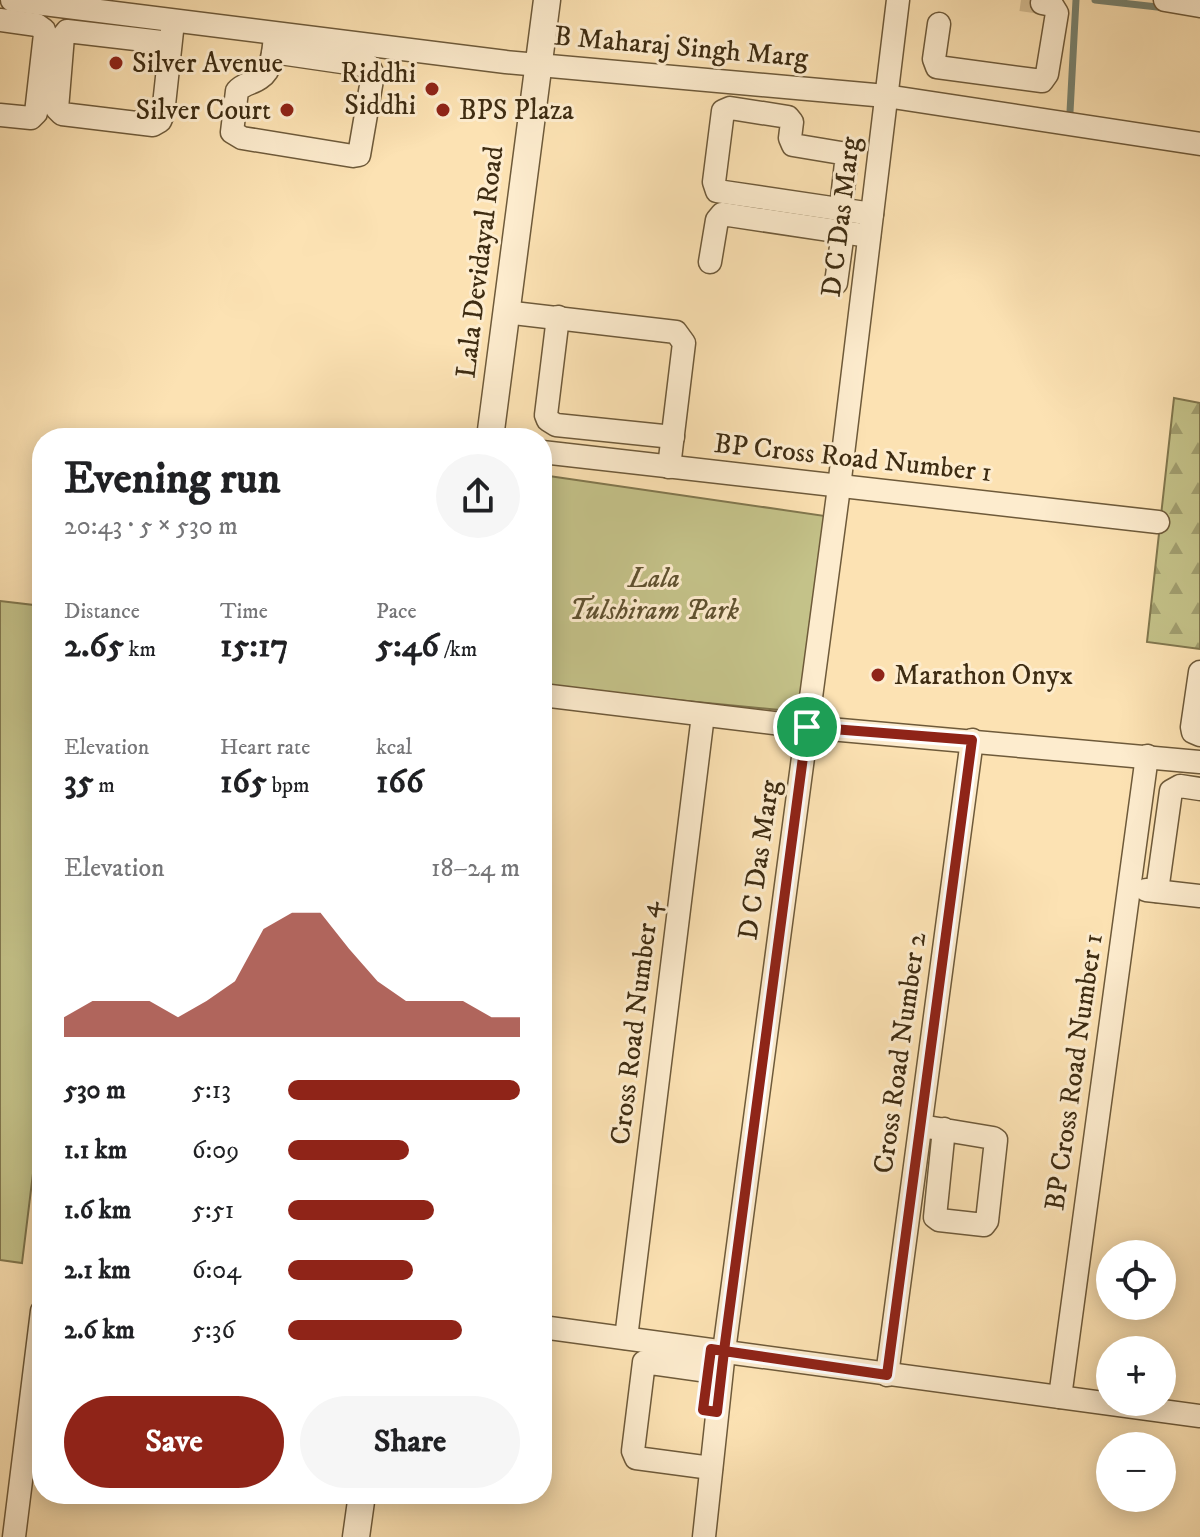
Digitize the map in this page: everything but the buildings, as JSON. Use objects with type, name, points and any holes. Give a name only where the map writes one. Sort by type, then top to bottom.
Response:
[{"type":"street","name":"B Maharaj Singh Marg","points":[[13,0],[63,4],[172,32],[341,51],[538,64],[886,96],[1200,144]]},
{"type":"street","name":"Lala Devidayal Road","points":[[491,428],[547,0]]},
{"type":"street","name":"D C Das Marg","points":[[704,1537],[704,1467],[714,1357],[807,727],[898,0]]},
{"type":"street","points":[[1165,0],[1200,6]]},
{"type":"street","points":[[939,24],[934,59],[937,67],[1037,81],[1045,79],[1057,13],[1052,5],[1042,3]]},
{"type":"street","points":[[0,20],[37,25],[45,34],[35,116],[0,115]]},
{"type":"street","points":[[67,31],[172,32],[160,121],[153,125],[62,114],[57,109],[63,36],[67,31]]},
{"type":"street","points":[[274,43],[267,71],[260,79],[245,84],[237,91],[232,132],[242,138],[353,156],[362,151],[373,74],[366,65],[341,51]]},
{"type":"street","points":[[980,111],[985,75]]},
{"type":"street","points":[[841,208],[847,154],[793,145],[790,138],[792,122],[788,117],[730,108],[723,111],[714,182],[717,191],[872,214]]},
{"type":"street","points":[[710,262],[717,220],[722,214],[869,236]]},
{"type":"street","points":[[836,283],[843,232]]},
{"type":"street","points":[[505,312],[676,332],[681,336],[684,343],[669,467]]},
{"type":"street","points":[[558,317],[546,415],[548,420],[556,425],[673,437]]},
{"type":"street","name":"BP Cross Road Number 1","points":[[552,453],[1158,522]]},
{"type":"street","points":[[1200,672],[1192,727],[1193,732],[1200,735]]},
{"type":"street","points":[[552,696],[807,727],[1200,762]]},
{"type":"street","name":"Cross Road Number 4","points":[[626,1338],[703,715]]},
{"type":"street","name":"Cross Road Number 2","points":[[887,1375],[972,740]]},
{"type":"street","name":"BP Cross Road Number 1","points":[[1060,1397],[1147,756]]},
{"type":"street","points":[[1157,891],[1171,791],[1180,786],[1200,789]]},
{"type":"street","points":[[1129,888],[1200,896]]},
{"type":"street","points":[[921,1126],[944,1129],[996,1140],[984,1225],[935,1217],[944,1129]]},
{"type":"street","points":[[552,1328],[626,1338],[668,1354],[887,1375],[1200,1416]]},
{"type":"street","points":[[668,1354],[641,1366],[634,1455],[636,1458],[704,1467]]},
{"type":"street","points":[[14,1537],[32,1392]]},
{"type":"street","points":[[356,1537],[361,1504]]},
{"type":"green space","points":[[1174,398],[1200,403],[1200,649],[1147,642]]},
{"type":"green space","name":"Lala Tulshiram Park","points":[[552,476],[825,516],[800,712],[552,688]]},
{"type":"green space","points":[[0,601],[32,605],[32,1182],[22,1263],[0,1260]]},
{"type":"waterway","points":[[1070,112],[1076,0]]},
{"type":"waterway","points":[[1095,0],[1166,8]]},
{"type":"tunnel","points":[[1021,0],[1042,3]]},
{"type":"place","name":"Silver Avenue","points":[[116,63]]},
{"type":"place","name":"Riddhi Siddhi","points":[[432,89]]},
{"type":"place","name":"Silver Court","points":[[287,110]]},
{"type":"place","name":"BPS Plaza","points":[[443,110]]},
{"type":"place","name":"Marathon Onyx","points":[[878,675]]},
{"type":"route","points":[[807,727],[724,1351],[717,1412],[709,1411],[703,1410],[711,1349],[724,1351],[887,1375],[972,740],[807,727]]}]
